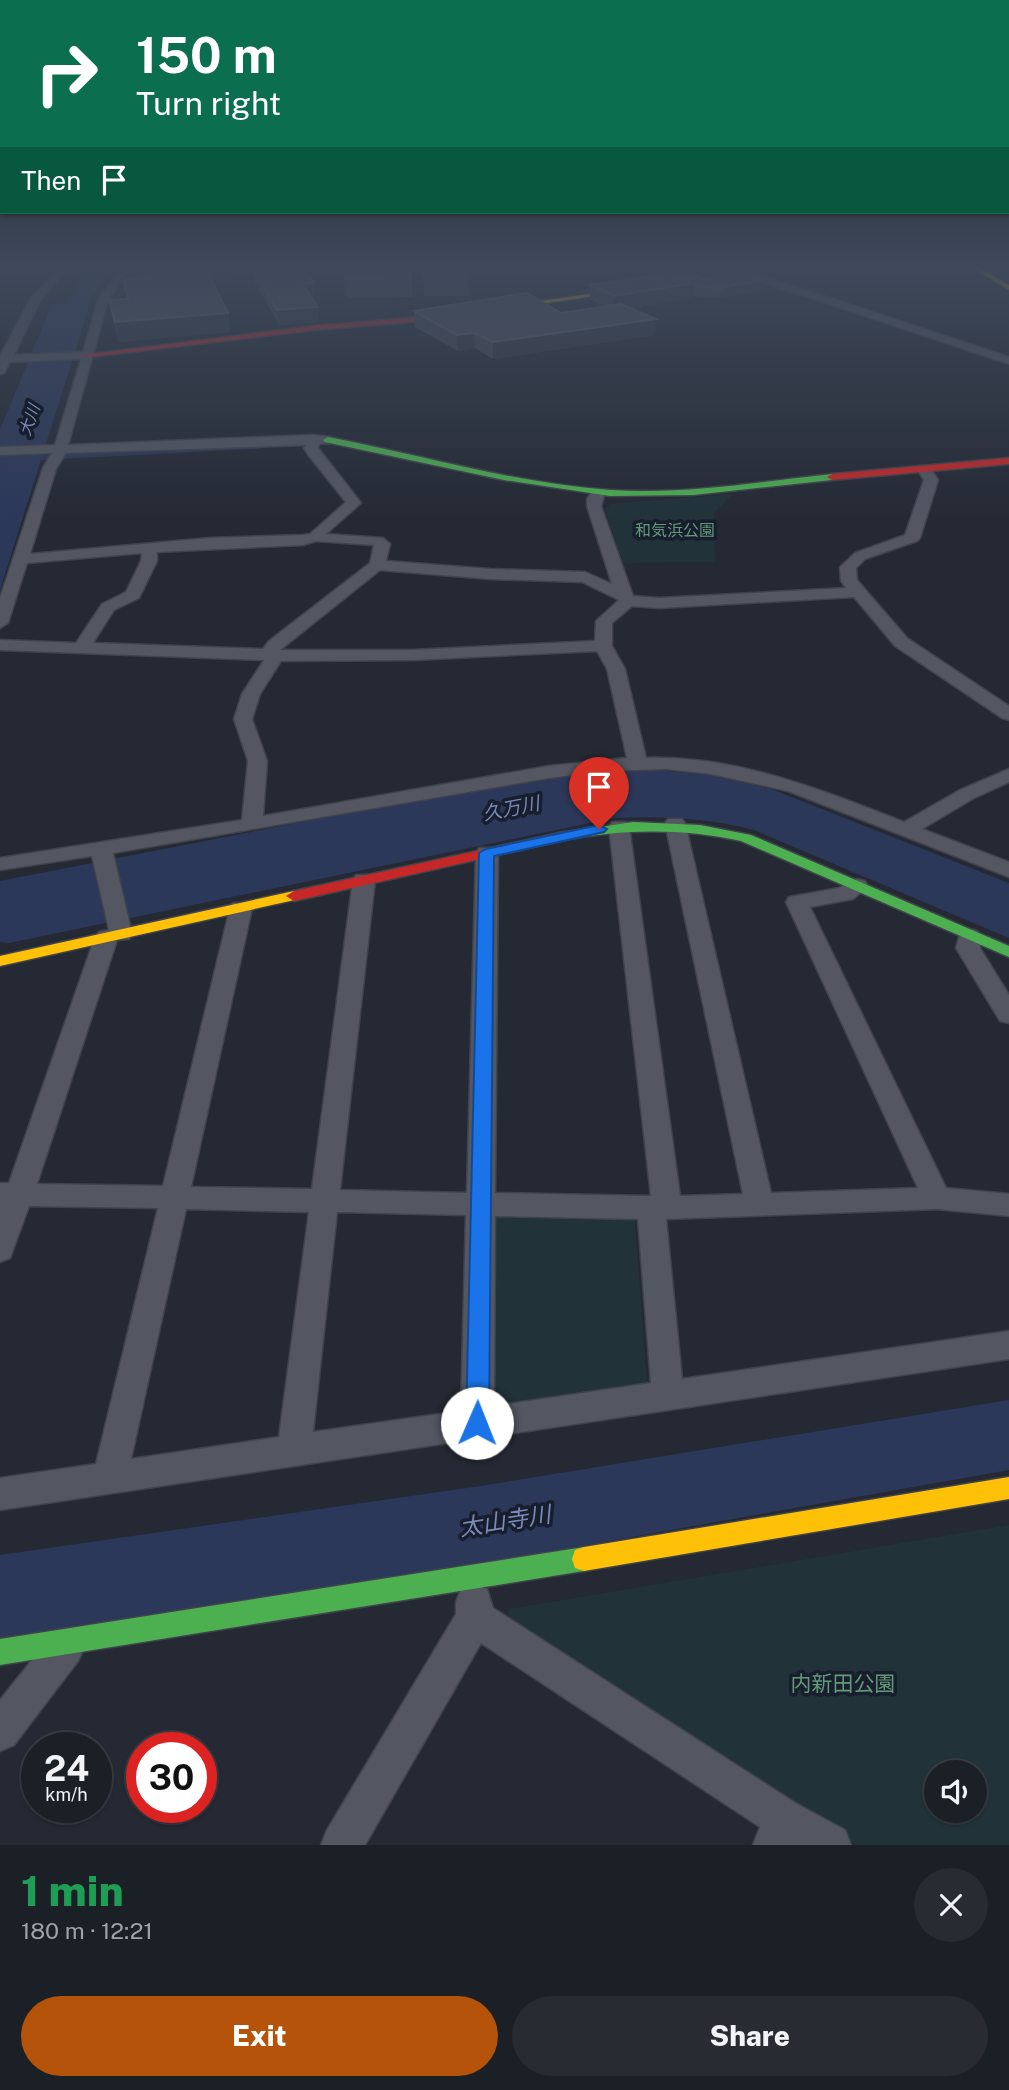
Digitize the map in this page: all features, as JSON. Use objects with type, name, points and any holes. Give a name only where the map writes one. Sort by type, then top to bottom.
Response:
[{"type":"street","points":[[0,623],[50,468],[57,454],[87,350]]},
{"type":"street","points":[[0,372],[6,359],[127,350]]},
{"type":"street","points":[[979,350],[1009,360]]},
{"type":"street","points":[[318,442],[323,467],[354,503],[317,534],[319,536]]},
{"type":"street","points":[[0,451],[57,454],[318,442],[598,493],[651,494],[1009,461]]},
{"type":"street","points":[[924,469],[931,480],[912,538],[860,556],[848,567],[849,581],[901,642],[1009,714]]},
{"type":"street","points":[[598,493],[594,506],[626,599]]},
{"type":"street","points":[[20,559],[211,543],[303,540],[319,536],[378,541],[382,544],[377,565],[275,645],[246,706],[243,721],[246,736],[256,754],[257,772],[251,824]]},
{"type":"street","points":[[82,647],[108,607],[133,595],[149,561],[150,549]]},
{"type":"street","points":[[377,565],[491,574],[585,577],[615,569]]},
{"type":"street","points":[[585,577],[626,599],[652,604],[859,592]]},
{"type":"street","points":[[626,599],[604,621],[603,646],[616,669],[638,763]]},
{"type":"street","points":[[0,645],[272,655],[413,655],[603,646]]},
{"type":"street","points":[[0,864],[102,853],[549,772],[638,763],[711,768],[794,786],[908,828],[1009,870]]},
{"type":"street","points":[[908,828],[967,794],[1009,775]]},
{"type":"street","points":[[675,823],[759,1203]]},
{"type":"street","points":[[0,961],[116,931],[241,908],[486,853],[619,826],[675,823],[707,826],[746,838],[1009,952]]},
{"type":"street","points":[[619,826],[659,1208],[668,1395]]},
{"type":"street","points":[[0,1250],[10,1194],[116,931],[102,853]]},
{"type":"street","points":[[477,1423],[486,853]]},
{"type":"street","points":[[294,1450],[364,880]]},
{"type":"street","points":[[857,886],[845,894],[797,902],[937,1198]]},
{"type":"street","points":[[110,1478],[241,908]]},
{"type":"street","points":[[969,936],[968,948],[1009,1015]]},
{"type":"street","points":[[10,1194],[659,1208],[937,1198],[1009,1205]]},
{"type":"street","points":[[0,1494],[1009,1345]]},
{"type":"street","points":[[0,1652],[471,1578],[1009,1488]]},
{"type":"street","points":[[342,1845],[475,1618],[471,1578]]},
{"type":"street","points":[[475,1618],[778,1831],[830,1845]]},
{"type":"street","points":[[0,1731],[71,1640]]},
{"type":"green space","name":"和気浜公園","points":[[733,494],[714,513],[715,562],[623,563],[605,509],[610,504]]},
{"type":"green space","points":[[494,1217],[635,1219],[647,1385],[493,1405]]},
{"type":"green space","name":"内新田公園","points":[[1009,1525],[1009,1845],[856,1845],[788,1805],[505,1625],[509,1609]]},
{"type":"water","points":[[33,350],[76,350],[0,590],[0,430]]},
{"type":"water","name":"久万川","points":[[654,770],[709,775],[771,789],[1009,883],[1009,938],[754,830],[702,820],[650,817],[614,818],[9,943],[0,942],[0,881],[373,808],[588,773]]},
{"type":"waterway","name":"大川","points":[[0,506],[19,459],[53,350]]},
{"type":"waterway","points":[[32,458],[259,446]]},
{"type":"waterway","name":"太山寺川","points":[[0,1597],[474,1526],[1009,1435]]},
{"type":"traffic: fast","points":[[328,440],[539,484],[610,493],[693,492],[832,477]]},
{"type":"traffic: fast","points":[[564,836],[655,826],[700,829],[746,838],[1009,952]]},
{"type":"traffic: fast","points":[[0,1652],[584,1559]]},
{"type":"traffic: slow","points":[[0,961],[294,896]]},
{"type":"traffic: slow","points":[[584,1559],[1009,1488]]},
{"type":"traffic: jam","points":[[89,355],[130,350]]},
{"type":"traffic: jam","points":[[832,477],[1009,461]]},
{"type":"traffic: jam","points":[[294,896],[564,836]]},
{"type":"route","points":[[477,1423],[486,853],[599,829]]}]
